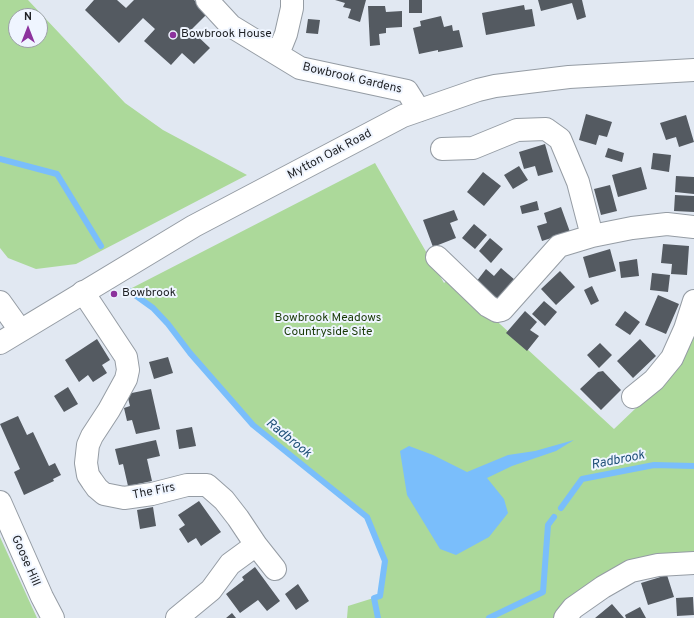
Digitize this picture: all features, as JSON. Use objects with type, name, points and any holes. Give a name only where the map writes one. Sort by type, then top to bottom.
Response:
[{"type":"street","name":"Bowbrook Gardens","points":[[207,0],[231,26],[300,68],[407,92],[420,110]]},
{"type":"street","points":[[278,54],[286,34],[292,8],[292,0]]},
{"type":"street","name":"Mytton Oak Road","points":[[0,343],[194,226],[403,116],[478,90],[495,86],[569,77],[694,70]]},
{"type":"street","points":[[442,149],[473,148],[517,130],[546,129],[560,139],[578,182],[592,236]]},
{"type":"street","points":[[437,258],[488,306],[497,311],[502,310],[559,246],[592,236],[642,226],[667,224],[694,227]]},
{"type":"street","name":"The Firs","points":[[83,292],[126,357],[128,370],[126,379],[109,410],[92,436],[87,453],[86,463],[88,475],[97,488],[104,494],[124,498],[152,494],[187,485],[207,484],[224,500],[275,569]]},
{"type":"street","points":[[633,397],[654,380],[672,358],[685,329],[694,301]]},
{"type":"street","points":[[0,302],[20,330]]},
{"type":"street","name":"Goose Hill","points":[[0,502],[42,597],[53,618]]},
{"type":"street","points":[[177,618],[211,590],[230,564],[256,545]]},
{"type":"street","points":[[565,618],[573,608],[603,587],[631,571],[658,565],[694,564]]},
{"type":"green space","points":[[0,0],[28,0],[36,8],[8,8],[8,48],[48,48],[48,21],[125,103],[163,130],[247,175],[76,264],[36,269],[8,258],[0,248]]},
{"type":"green space","name":"Bowbrook Meadows Countryside Site","points":[[375,163],[444,283],[450,278],[614,429],[681,365],[694,332],[694,557],[647,557],[558,618],[347,618],[348,606],[380,596],[385,561],[367,517],[253,425],[190,353],[168,324],[153,308],[128,290]]},
{"type":"green space","points":[[0,537],[37,618],[0,618]]},
{"type":"water","points":[[574,440],[556,451],[512,466],[487,478],[504,499],[508,513],[489,537],[456,555],[440,549],[407,495],[400,451],[409,446],[433,455],[467,472],[508,455],[535,451]]},
{"type":"building","name":"Bowbrook House","points":[[94,0],[117,0],[126,8],[134,0],[194,0],[208,13],[191,30],[210,48],[194,64],[182,53],[171,65],[144,41],[155,29],[143,18],[119,43],[85,10]]},
{"type":"building","points":[[335,0],[366,0],[360,22],[348,18],[351,9],[343,7],[345,3]]},
{"type":"building","points":[[409,0],[422,0],[422,13],[409,13]]},
{"type":"building","points":[[538,0],[582,0],[586,17],[577,20],[572,3],[541,11]]},
{"type":"building","points":[[524,5],[525,10],[532,9],[535,26],[486,35],[482,13]]},
{"type":"building","points":[[368,6],[385,6],[386,12],[402,11],[402,27],[386,28],[386,33],[379,34],[380,45],[370,46]]},
{"type":"building","points":[[441,16],[444,27],[452,25],[453,31],[459,30],[463,47],[419,54],[413,28],[421,26],[420,21]]},
{"type":"building","points":[[308,19],[320,20],[318,34],[306,33]]},
{"type":"building","points":[[586,114],[612,122],[607,137],[599,135],[596,145],[579,140]]},
{"type":"building","points":[[686,115],[694,142],[679,147],[676,137],[666,140],[660,123]]},
{"type":"building","points":[[545,144],[553,172],[538,176],[535,166],[524,169],[519,152]]},
{"type":"building","points":[[608,148],[624,153],[622,162],[605,157]]},
{"type":"building","points":[[653,153],[671,155],[669,172],[651,169]]},
{"type":"building","points":[[519,166],[528,180],[513,189],[504,175]]},
{"type":"building","points":[[641,167],[647,189],[618,197],[612,175]]},
{"type":"building","points":[[483,172],[501,186],[484,206],[467,192]]},
{"type":"building","points":[[676,176],[694,177],[694,194],[675,192]]},
{"type":"building","points":[[610,185],[617,211],[601,215],[594,189]]},
{"type":"building","points":[[675,195],[694,196],[694,212],[674,211]]},
{"type":"building","points":[[537,201],[539,210],[522,214],[520,206]]},
{"type":"building","points":[[561,207],[570,232],[542,241],[537,226],[547,223],[544,213]]},
{"type":"building","points":[[454,210],[458,220],[450,223],[456,238],[433,247],[423,220]]},
{"type":"building","points":[[474,224],[487,235],[475,249],[462,238]]},
{"type":"building","points":[[490,238],[503,249],[491,263],[479,251]]},
{"type":"building","points":[[663,244],[689,246],[687,275],[671,274],[672,264],[661,263]]},
{"type":"building","points":[[610,249],[616,271],[589,278],[583,257]]},
{"type":"building","points":[[637,259],[639,276],[621,278],[619,262]]},
{"type":"building","points":[[501,268],[515,280],[498,300],[476,282],[486,269],[494,276]]},
{"type":"building","points":[[560,271],[575,287],[556,305],[541,289]]},
{"type":"building","points":[[652,273],[670,275],[668,292],[650,290]]},
{"type":"building","points":[[592,286],[599,301],[591,305],[584,290]]},
{"type":"building","points":[[658,295],[679,304],[666,334],[645,325]]},
{"type":"building","points":[[544,301],[557,312],[545,326],[532,314]]},
{"type":"building","points":[[525,311],[537,322],[530,330],[539,336],[527,351],[506,333]]},
{"type":"building","points":[[625,311],[640,322],[630,335],[615,325]]},
{"type":"building","points":[[97,339],[110,360],[102,365],[107,373],[93,382],[88,375],[79,382],[65,360]]},
{"type":"building","points":[[640,339],[656,356],[633,378],[617,361]]},
{"type":"building","points":[[600,343],[612,355],[599,368],[587,355]]},
{"type":"building","points":[[168,357],[173,373],[154,379],[149,362]]},
{"type":"building","points":[[603,371],[621,390],[601,410],[580,389],[598,372]]},
{"type":"building","points":[[68,387],[78,404],[64,412],[54,396]]},
{"type":"building","points":[[151,389],[160,429],[136,434],[132,420],[127,421],[124,408],[130,406],[127,394]]},
{"type":"building","points":[[18,416],[27,435],[33,432],[49,466],[55,463],[61,475],[53,479],[54,481],[24,495],[14,472],[20,469],[0,424]]},
{"type":"building","points":[[192,427],[196,446],[179,449],[176,430]]},
{"type":"building","points":[[156,440],[160,456],[147,459],[152,481],[128,486],[123,464],[119,465],[115,449]]},
{"type":"building","points":[[199,501],[221,532],[201,546],[196,538],[188,543],[179,529],[185,525],[178,515]]},
{"type":"building","points":[[153,507],[156,526],[140,529],[137,510]]},
{"type":"building","points":[[255,567],[280,601],[267,611],[258,600],[240,613],[226,594],[244,580],[242,577]]},
{"type":"building","points":[[667,575],[674,597],[648,605],[641,583]]},
{"type":"building","points":[[298,584],[309,601],[296,610],[285,594]]},
{"type":"building","points":[[693,597],[694,615],[677,616],[676,598]]},
{"type":"building","points":[[612,604],[624,618],[595,618]]},
{"type":"building","points":[[640,607],[646,618],[626,618],[625,615]]},
{"type":"building","points":[[232,613],[236,618],[226,618]]},
{"type":"waterway","name":"Radbrook","points":[[0,159],[57,174],[101,246]]},
{"type":"waterway","name":"Radbrook","points":[[128,290],[153,308],[168,324],[190,353],[253,425],[367,517],[385,561],[380,596],[374,598],[378,618]]},
{"type":"waterway","name":"Radbrook","points":[[561,508],[582,479],[654,465],[694,466]]},
{"type":"waterway","name":"Radbrook","points":[[489,618],[543,592],[548,525],[554,517]]},
{"type":"place","name":"Bowbrook House","points":[[173,35]]},
{"type":"place","name":"Bowbrook","points":[[114,294]]}]
